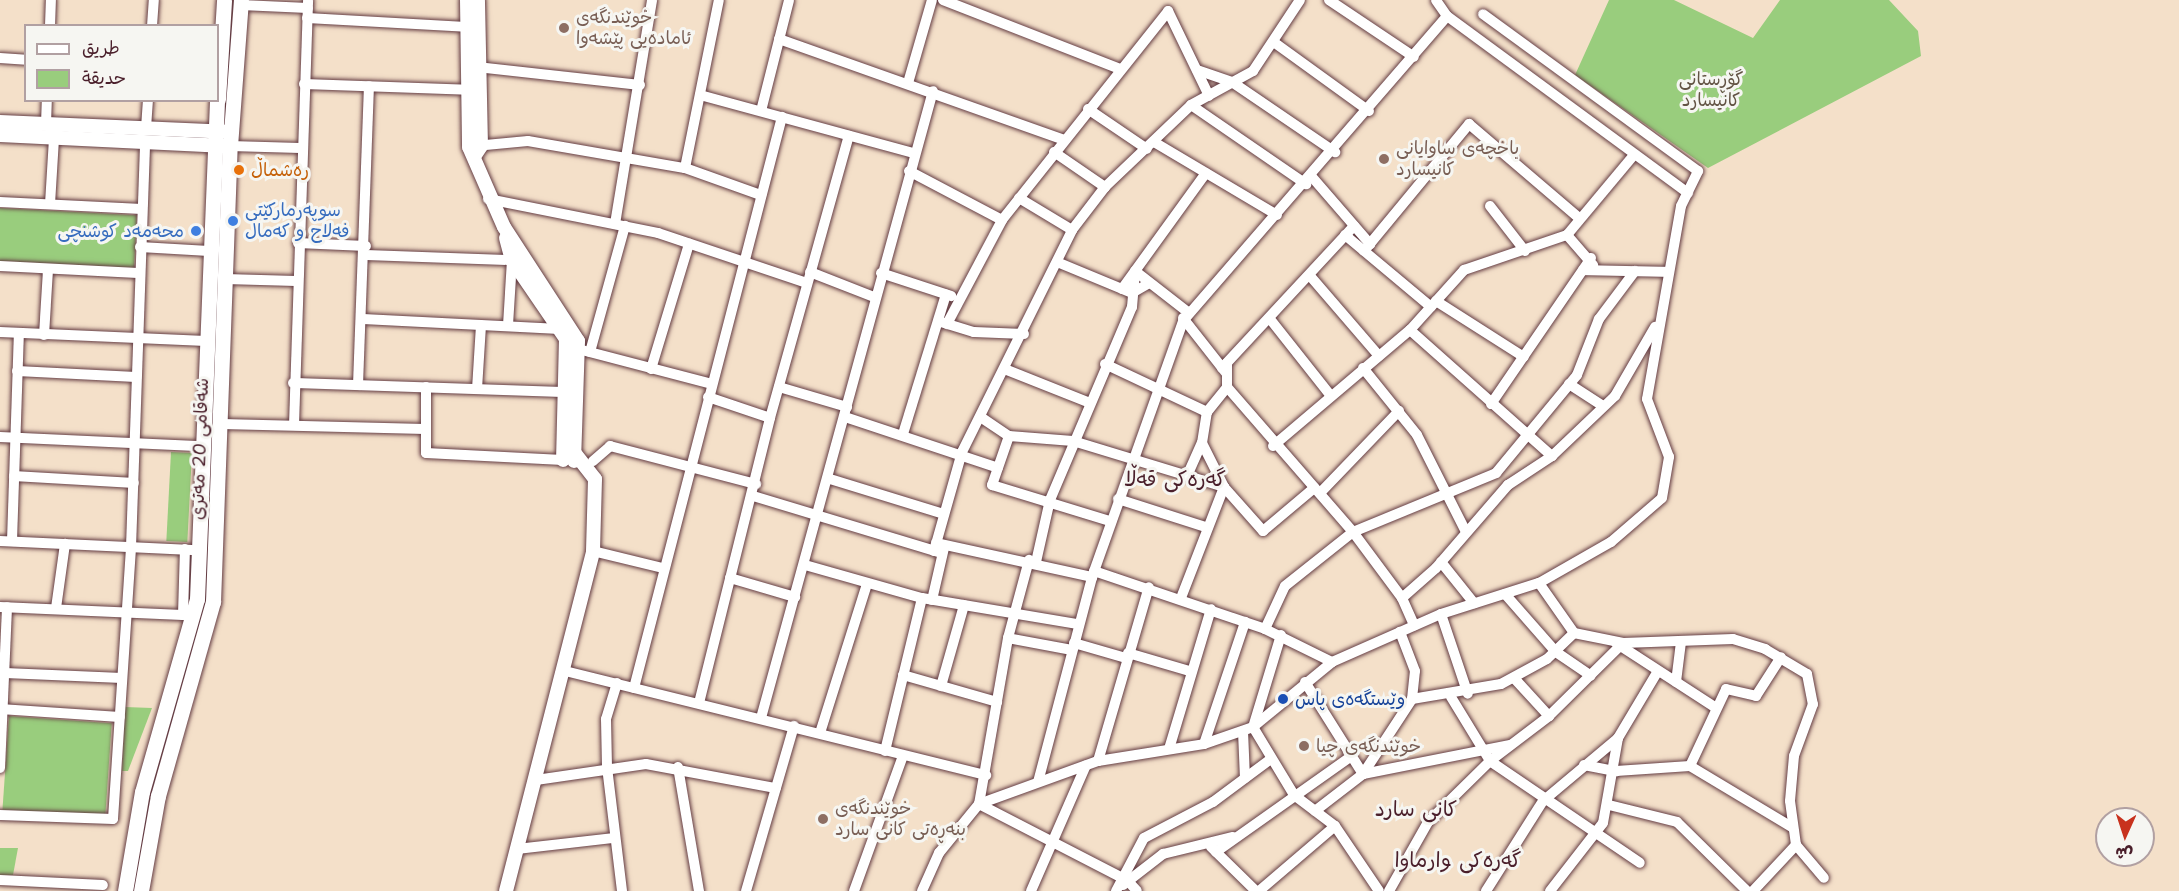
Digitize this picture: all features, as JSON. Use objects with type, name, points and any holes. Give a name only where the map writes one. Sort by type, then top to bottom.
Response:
[{"type":"main road","name":"شەقامی 20 مەتری","points":[[219,71],[224,0]]},
{"type":"main road","name":"شەقامی 20 مەتری","points":[[125,891],[142,792],[197,599],[192,550],[202,446],[209,251],[241,3]]},
{"type":"main road","name":"شەقامی 20 مەتری","points":[[141,891],[158,796],[213,602],[222,424],[225,279],[223,139],[217,102]]},
{"type":"main road","points":[[206,345],[222,351]]},
{"type":"street","points":[[50,24],[51,0]]},
{"type":"street","points":[[152,24],[154,0]]},
{"type":"street","points":[[467,0],[466,27],[473,89],[475,149],[488,199],[519,261],[565,329],[584,351],[712,384]]},
{"type":"street","points":[[473,89],[477,67],[478,0]]},
{"type":"street","points":[[595,479],[577,459],[584,351],[620,225],[627,159],[652,0]]},
{"type":"street","points":[[685,168],[719,0]]},
{"type":"street","points":[[761,111],[789,0]]},
{"type":"street","points":[[908,83],[932,0]]},
{"type":"street","points":[[943,0],[1120,69]]},
{"type":"street","points":[[885,751],[903,675],[927,599],[945,514],[962,452],[1007,370],[1072,230],[1105,187],[1191,105],[1253,71],[1275,44],[1300,0]]},
{"type":"street","points":[[1329,0],[1414,57]]},
{"type":"street","points":[[1436,0],[1447,16],[1688,193]]},
{"type":"street","points":[[241,3],[466,27]]},
{"type":"street","points":[[294,424],[293,383],[300,148],[308,9]]},
{"type":"street","points":[[903,434],[948,321],[1002,220],[1168,11],[1209,96]]},
{"type":"street","points":[[979,804],[1098,761],[1204,744],[1248,729],[1332,662],[1442,614],[1539,583],[1639,522],[1666,488],[1669,457],[1647,399],[1669,272],[1688,193],[1698,171],[1483,14]]},
{"type":"street","points":[[1038,782],[1093,574],[1185,314],[1335,152],[1447,16]]},
{"type":"street","points":[[779,39],[933,91],[1064,140]]},
{"type":"street","points":[[1275,44],[1369,111]]},
{"type":"street","points":[[0,58],[24,60]]},
{"type":"street","points":[[477,67],[640,85]]},
{"type":"street","points":[[1197,70],[1232,82],[1335,152]]},
{"type":"street","points":[[304,84],[473,89]]},
{"type":"street","points":[[358,385],[366,250],[369,86]]},
{"type":"street","points":[[761,718],[820,515],[874,297],[933,91]]},
{"type":"street","points":[[700,94],[914,153]]},
{"type":"street","points":[[46,124],[47,102]]},
{"type":"street","points":[[0,815],[113,819],[124,612],[131,547],[138,273],[148,102]]},
{"type":"street","points":[[1191,105],[1309,180],[1354,226],[1367,247]]},
{"type":"street","points":[[1088,109],[1150,146],[1206,173],[1277,215]]},
{"type":"street","points":[[634,688],[742,262],[782,117]]},
{"type":"street","points":[[0,122],[46,124],[146,135],[223,139],[300,148]]},
{"type":"street","points":[[1367,247],[1469,124],[1578,217]]},
{"type":"street","points":[[0,135],[54,138],[146,135]]},
{"type":"street","points":[[699,703],[753,496],[778,387],[849,136]]},
{"type":"street","points":[[50,204],[54,138]]},
{"type":"street","points":[[475,149],[519,140],[685,168],[761,195]]},
{"type":"street","points":[[1054,152],[1105,187]]},
{"type":"street","points":[[1273,446],[1410,330],[1464,270],[1567,235],[1578,217],[1634,155]]},
{"type":"street","points":[[909,171],[1002,220]]},
{"type":"street","points":[[922,891],[939,853],[979,804],[986,775],[1008,638],[1015,612],[1050,500],[1088,402],[1132,307],[1127,291],[1135,271],[1206,173]]},
{"type":"street","points":[[1019,198],[1072,230]]},
{"type":"street","points":[[488,199],[620,225],[689,244],[742,262],[808,277],[874,297]]},
{"type":"street","points":[[0,202],[142,209]]},
{"type":"street","points":[[1490,206],[1525,251]]},
{"type":"street","points":[[1226,368],[1311,277],[1354,226]]},
{"type":"street","points":[[1346,235],[1367,247],[1433,304],[1524,357]]},
{"type":"street","points":[[1491,404],[1589,270],[1591,258],[1567,235]]},
{"type":"street","points":[[298,243],[519,261]]},
{"type":"street","points":[[651,369],[689,244]]},
{"type":"street","points":[[140,248],[209,251]]},
{"type":"street","points":[[508,326],[519,261]]},
{"type":"street","points":[[1057,262],[1127,291],[1149,283]]},
{"type":"street","points":[[0,266],[138,273]]},
{"type":"street","points":[[44,335],[48,269]]},
{"type":"street","points":[[1589,270],[1669,272]]},
{"type":"street","points":[[1135,271],[1185,314],[1226,368],[1227,387],[1273,446],[1317,490],[1353,532],[1402,598],[1414,625]]},
{"type":"street","points":[[1265,629],[1285,586],[1353,532],[1448,495],[1496,473],[1569,384],[1599,319],[1635,272]]},
{"type":"street","points":[[881,273],[960,299]]},
{"type":"street","points":[[1311,277],[1379,356]]},
{"type":"street","points":[[225,279],[296,281]]},
{"type":"street","points":[[946,294],[948,321]]},
{"type":"street","points":[[946,294],[948,321]]},
{"type":"street","points":[[1402,598],[1441,562],[1508,485],[1552,456],[1603,406],[1660,318]]},
{"type":"street","points":[[363,319],[565,329]]},
{"type":"street","points":[[1270,319],[1331,396]]},
{"type":"street","points":[[948,321],[1024,334]]},
{"type":"street","points":[[477,389],[481,325]]},
{"type":"street","points":[[506,891],[565,671],[593,551],[595,479],[577,459],[565,392],[567,339],[565,329]]},
{"type":"street","points":[[1410,330],[1552,456]]},
{"type":"street","points":[[0,332],[206,345]]},
{"type":"street","points":[[12,541],[19,334]]},
{"type":"street","points":[[1105,364],[1158,385],[1207,412]]},
{"type":"street","points":[[1363,368],[1399,411],[1448,495],[1466,532]]},
{"type":"street","points":[[1007,370],[1088,402]]},
{"type":"street","points":[[17,371],[136,377]]},
{"type":"street","points":[[293,383],[565,392]]},
{"type":"street","points":[[1569,384],[1603,406]]},
{"type":"street","points":[[426,387],[426,453],[577,459],[610,446],[690,464],[756,483]]},
{"type":"street","points":[[778,387],[903,434],[962,452],[998,468]]},
{"type":"street","points":[[1187,476],[1203,443],[1207,412],[1227,387]]},
{"type":"street","points":[[708,397],[770,418]]},
{"type":"street","points":[[1203,443],[1224,487],[1263,531],[1317,490],[1399,411]]},
{"type":"street","points":[[982,418],[1010,436],[1073,441],[1131,462],[1224,487]]},
{"type":"street","points":[[222,424],[425,429]]},
{"type":"street","points":[[1010,436],[992,485],[1050,500],[1110,521]]},
{"type":"street","points":[[0,437],[202,446]]},
{"type":"street","points":[[1496,473],[1508,485]]},
{"type":"street","points":[[14,476],[134,483]]},
{"type":"street","points":[[830,478],[945,514]]},
{"type":"street","points":[[1181,598],[1205,527],[1224,487]]},
{"type":"street","points":[[753,496],[939,545],[1032,561],[1149,587],[1281,635],[1332,662]]},
{"type":"street","points":[[1118,499],[1205,527]]},
{"type":"street","points":[[0,541],[192,550],[183,615],[4,607],[5,673],[0,768]]},
{"type":"street","points":[[57,608],[65,544]]},
{"type":"street","points":[[593,551],[663,568]]},
{"type":"street","points":[[1441,562],[1474,603]]},
{"type":"street","points":[[805,565],[927,599],[1078,624]]},
{"type":"street","points":[[730,578],[795,597]]},
{"type":"street","points":[[1539,583],[1574,633],[1618,643],[1733,639],[1781,657],[1807,674],[1813,690],[1791,777],[1793,828],[1796,845],[1824,878]]},
{"type":"street","points":[[820,733],[867,584]]},
{"type":"street","points":[[1098,761],[1127,655],[1149,587]]},
{"type":"street","points":[[1505,594],[1556,652],[1591,676]]},
{"type":"street","points":[[941,686],[964,605]]},
{"type":"street","points":[[1169,749],[1189,671],[1211,609]]},
{"type":"street","points":[[1442,614],[1468,694]]},
{"type":"street","points":[[1204,744],[1245,622]]},
{"type":"street","points":[[1315,811],[1363,774],[1412,699],[1415,671],[1400,632]]},
{"type":"street","points":[[1412,699],[1468,694],[1514,678],[1556,652],[1574,633]]},
{"type":"street","points":[[1245,778],[1248,729],[1281,635]]},
{"type":"street","points":[[1008,638],[1127,655],[1189,671]]},
{"type":"street","points":[[1676,682],[1681,642]]},
{"type":"street","points":[[1618,643],[1716,708]]},
{"type":"street","points":[[1248,729],[1294,795],[1335,826],[1376,890],[1390,889],[1428,822],[1490,761],[1549,716],[1591,676],[1618,643]]},
{"type":"street","points":[[1690,766],[1726,689],[1755,696],[1781,657]]},
{"type":"street","points":[[565,671],[986,775]]},
{"type":"street","points":[[1550,891],[1594,837],[1609,805],[1611,770],[1618,738],[1658,671]]},
{"type":"street","points":[[5,673],[122,678]]},
{"type":"street","points":[[903,675],[998,702]]},
{"type":"street","points":[[1514,678],[1549,716]]},
{"type":"street","points":[[1305,682],[1350,758],[1363,774]]},
{"type":"street","points":[[617,683],[606,719],[607,767],[622,891]]},
{"type":"street","points":[[1451,697],[1480,750],[1490,761],[1594,837],[1640,863]]},
{"type":"street","points":[[2,710],[120,717]]},
{"type":"street","points":[[746,891],[794,726]]},
{"type":"street","points":[[1486,891],[1543,801],[1618,738]]},
{"type":"street","points":[[1363,774],[1513,744]]},
{"type":"street","points":[[854,891],[903,756]]},
{"type":"street","points":[[1216,852],[1294,795],[1350,758]]},
{"type":"street","points":[[1116,891],[1125,880],[1144,838],[1214,802],[1271,759]]},
{"type":"street","points":[[1031,891],[1086,765]]},
{"type":"street","points":[[1584,765],[1611,770],[1690,766],[1793,828]]},
{"type":"street","points":[[536,780],[607,767],[678,767],[776,788]]},
{"type":"street","points":[[678,767],[699,891]]},
{"type":"street","points":[[979,804],[1125,880],[1137,891]]},
{"type":"street","points":[[1609,805],[1677,822],[1747,891]]},
{"type":"street","points":[[1208,843],[1257,891],[1335,826]]},
{"type":"street","points":[[1125,880],[1163,854],[1239,835]]},
{"type":"street","points":[[517,849],[614,838]]},
{"type":"street","points":[[1760,889],[1796,845]]},
{"type":"street","points":[[0,880],[103,885]]},
{"type":"green space","name":"گۆڕستانی کانیسارد","points":[[1609,0],[1674,0],[1753,38],[1780,0],[1889,0],[1918,31],[1921,56],[1708,168],[1575,75]]},
{"type":"green space","points":[[0,208],[137,215],[134,268],[0,261]]},
{"type":"green space","points":[[171,452],[192,453],[187,542],[166,541]]},
{"type":"green space","points":[[125,707],[152,708],[128,771],[122,771]]},
{"type":"green space","points":[[9,716],[112,723],[105,817],[2,810]]},
{"type":"green space","points":[[0,848],[18,848],[13,875],[0,875]]},
{"type":"place","name":"خوێندنگەی ئامادەیی پێشەوا","points":[[564,28]]},
{"type":"place","name":"باخچەی ساوایانی کانیسارد","points":[[1384,159]]},
{"type":"place","name":"رەشماڵ","points":[[239,170]]},
{"type":"place","name":"سوپەرمارکێتی فەلاح و کەمال","points":[[233,221]]},
{"type":"place","name":"محەمەد کوشنچی","points":[[196,231]]},
{"type":"place","name":"وێستگەەی پاس","points":[[1283,699]]},
{"type":"place","name":"خوێندنگەی چیا","points":[[1304,746]]},
{"type":"place","name":"خوێندنگەی بنەڕەتی کانی سارد","points":[[823,819]]},
{"type":"district","name":"گەرەکی قەڵا","points":[[1175,479]]},
{"type":"district","name":"کانی سارد","points":[[1416,809]]},
{"type":"district","name":"گەرەکی وارماوا","points":[[1458,860]]}]
